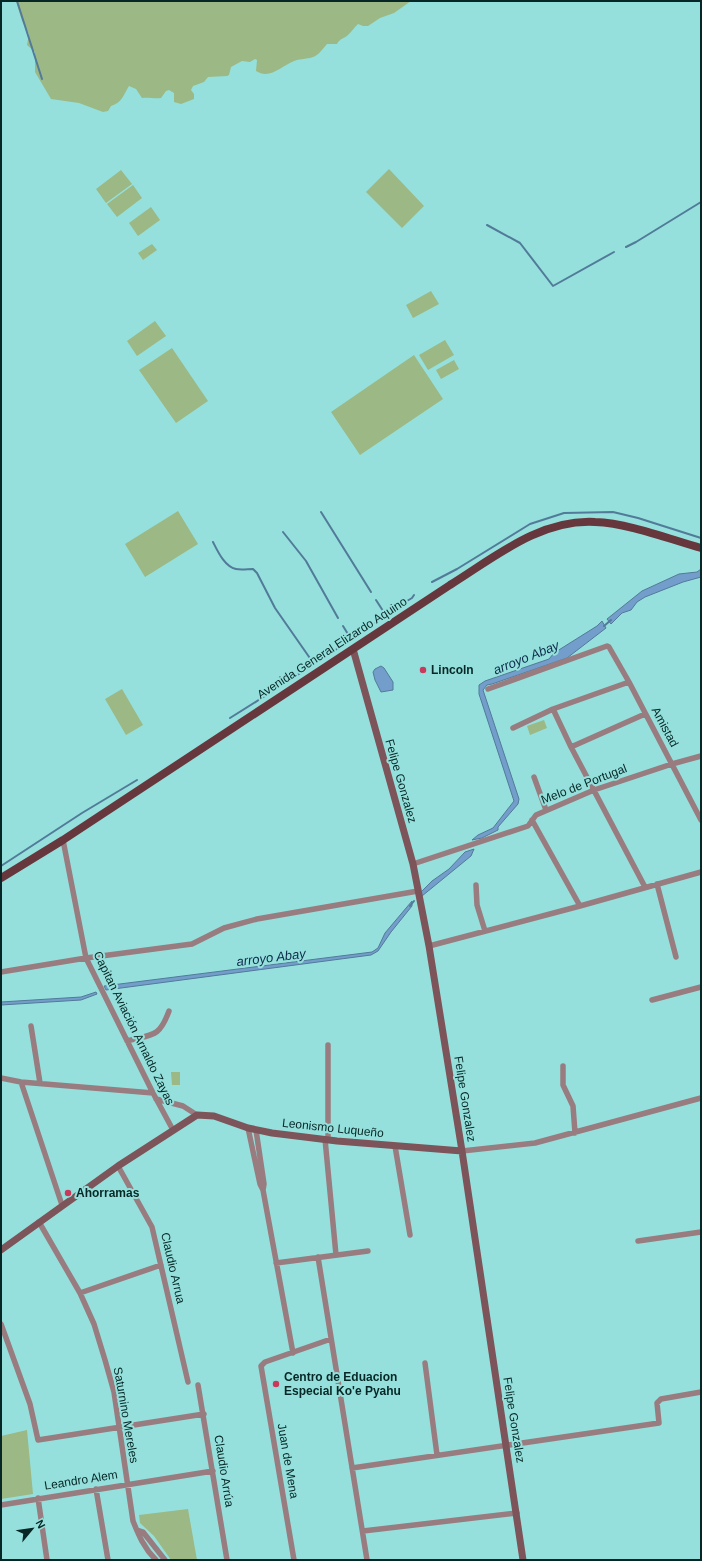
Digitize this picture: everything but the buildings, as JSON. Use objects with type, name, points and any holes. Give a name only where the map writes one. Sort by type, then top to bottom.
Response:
[{"type":"main road","name":"Avenida General Elizardo Aquino","points":[[1,878],[63,840],[512,545],[533,534],[553,526],[574,522],[596,522],[618,525],[701,548]]},
{"type":"street","name":"Amistad","points":[[488,689],[607,646],[610,648],[629,682],[701,820]]},
{"type":"street","name":"Felipe Gonzalez","points":[[353,649],[413,864],[429,946],[462,1151],[523,1560]]},
{"type":"street","points":[[513,728],[554,709],[629,682]]},
{"type":"street","points":[[554,709],[571,747],[645,888]]},
{"type":"street","points":[[571,747],[645,714]]},
{"type":"street","name":"Melo de Portugal","points":[[413,864],[528,826],[536,815],[594,790],[701,756]]},
{"type":"street","points":[[534,777],[546,810]]},
{"type":"street","points":[[532,820],[580,906]]},
{"type":"street","name":"Capitan Aviación Arnaldo Zayas","points":[[63,840],[86,958],[173,1130]]},
{"type":"street","points":[[429,946],[701,872]]},
{"type":"street","points":[[657,884],[676,957]]},
{"type":"street","points":[[476,885],[477,905],[485,931]]},
{"type":"street","points":[[1,972],[86,958],[192,944],[224,928],[257,919],[418,891]]},
{"type":"street","points":[[652,1000],[701,987]]},
{"type":"street","points":[[127,1041],[151,1035],[159,1031],[164,1026],[169,1011]]},
{"type":"street","points":[[31,1026],[40,1083]]},
{"type":"street","points":[[328,1045],[326,1140],[336,1255]]},
{"type":"street","points":[[564,1066],[563,1085],[573,1106],[575,1133]]},
{"type":"street","points":[[1,1078],[21,1082],[153,1093]]},
{"type":"street","points":[[21,1082],[62,1206]]},
{"type":"street","name":"Leonismo Luqueño","points":[[197,1115],[214,1116],[256,1130],[326,1140],[462,1151],[535,1143],[701,1098]]},
{"type":"street","points":[[1,1249],[118,1166],[197,1115],[183,1106],[156,1099]]},
{"type":"street","points":[[248,1128],[260,1184],[263,1190],[293,1353],[331,1339]]},
{"type":"street","points":[[256,1130],[264,1184],[263,1190]]},
{"type":"street","points":[[395,1146],[410,1235]]},
{"type":"street","name":"Claudio Arrua","points":[[118,1166],[152,1227],[188,1382]]},
{"type":"street","name":"Saturnino Mereles","points":[[39,1222],[80,1293],[94,1324],[114,1392],[133,1521],[146,1550],[156,1560]]},
{"type":"street","points":[[638,1241],[701,1232]]},
{"type":"street","points":[[276,1263],[368,1251]]},
{"type":"street","points":[[318,1257],[367,1560]]},
{"type":"street","points":[[80,1293],[161,1265]]},
{"type":"street","points":[[1,1324],[30,1404],[38,1440],[204,1414]]},
{"type":"street","name":"Juan de Mena","points":[[293,1353],[265,1362],[261,1366],[294,1560]]},
{"type":"street","points":[[425,1363],[437,1456]]},
{"type":"street","name":"Claudio Arrúa","points":[[198,1385],[227,1560]]},
{"type":"street","points":[[352,1468],[659,1423],[657,1403],[660,1400],[701,1392]]},
{"type":"street","name":"Leandro Alem","points":[[1,1505],[213,1471]]},
{"type":"street","points":[[96,1489],[108,1560]]},
{"type":"street","points":[[38,1498],[47,1560]]},
{"type":"street","points":[[363,1531],[517,1513]]},
{"type":"street","points":[[137,1530],[143,1532],[165,1560]]},
{"type":"green space","points":[[16,1],[411,1],[394,13],[380,18],[368,26],[358,24],[337,44],[327,44],[315,56],[294,61],[271,73],[266,74],[256,71],[257,60],[255,59],[250,62],[242,61],[231,67],[229,75],[208,77],[204,82],[193,86],[191,90],[194,94],[194,99],[181,104],[174,102],[174,93],[169,90],[166,91],[161,98],[142,98],[136,89],[129,86],[118,103],[111,106],[108,111],[103,112],[79,103],[51,99],[35,72],[35,52],[27,45],[29,34],[22,21]]},
{"type":"green space","points":[[389,169],[424,206],[402,228],[366,192]]},
{"type":"green space","points":[[121,170],[132,184],[106,203],[96,189]]},
{"type":"green space","points":[[133,185],[142,198],[117,217],[107,204]]},
{"type":"green space","points":[[151,207],[160,220],[138,236],[129,223]]},
{"type":"green space","points":[[152,244],[157,250],[143,260],[138,253]]},
{"type":"green space","points":[[431,291],[439,304],[413,318],[406,305]]},
{"type":"green space","points":[[155,321],[166,336],[137,356],[127,341]]},
{"type":"green space","points":[[445,340],[454,355],[428,370],[419,355]]},
{"type":"green space","points":[[172,348],[208,401],[176,423],[139,370]]},
{"type":"green space","points":[[414,355],[443,399],[360,455],[331,412]]},
{"type":"green space","points":[[454,360],[459,369],[441,379],[436,370]]},
{"type":"green space","points":[[178,511],[198,544],[145,577],[125,544]]},
{"type":"green space","points":[[122,689],[143,725],[126,735],[105,699]]},
{"type":"green space","points":[[544,720],[547,728],[530,735],[527,726]]},
{"type":"green space","points":[[171,1072],[180,1072],[180,1085],[172,1085]]},
{"type":"green space","points":[[27,1430],[33,1494],[1,1499],[1,1436]]},
{"type":"green space","points":[[188,1509],[197,1560],[171,1560],[154,1536],[140,1523],[139,1515]]},
{"type":"water","points":[[701,569],[701,577],[683,582],[645,597],[637,602],[631,610],[622,613],[611,624],[607,619],[642,591],[679,574],[697,572]]},
{"type":"water","points":[[602,621],[606,628],[567,658],[487,685],[483,690],[519,799],[518,804],[498,827],[498,830],[482,838],[472,840],[478,835],[493,828],[514,801],[479,694],[479,685],[485,681],[549,659],[554,653],[597,626]]},
{"type":"water","points":[[381,666],[393,682],[393,690],[381,692],[375,680],[373,672]]},
{"type":"water","points":[[474,849],[471,856],[422,896],[421,892],[432,881],[449,869],[465,852]]},
{"type":"water","points":[[412,901],[412,906],[378,951],[371,955],[106,990],[104,986],[372,952],[378,948],[385,933]]},
{"type":"water","points":[[96,992],[97,994],[81,1000],[1,1005],[1,1002],[81,997]]},
{"type":"waterway","points":[[17,1],[42,79]]},
{"type":"waterway","points":[[626,247],[701,202]]},
{"type":"waterway","points":[[487,225],[520,243],[553,286],[614,252]]},
{"type":"waterway","points":[[321,512],[371,592]]},
{"type":"waterway","points":[[432,582],[457,569],[530,524],[564,513],[613,512],[638,518],[701,538]]},
{"type":"waterway","points":[[283,532],[306,561],[338,618]]},
{"type":"waterway","points":[[213,542],[222,558],[232,568],[253,569],[257,573],[275,608],[314,664]]},
{"type":"waterway","points":[[230,718],[346,643],[386,614],[412,598],[414,595]]},
{"type":"waterway","points":[[376,600],[385,614]]},
{"type":"waterway","name":"arroyo Abay","points":[[604,626],[611,620]]},
{"type":"waterway","points":[[343,626],[351,639]]},
{"type":"waterway","points":[[1,866],[82,813],[137,780]]},
{"type":"waterway","name":"arroyo Abay","points":[[410,906],[414,901]]},
{"type":"place","name":"Lincoln","points":[[423,670]]},
{"type":"place","name":"Ahorramas","points":[[68,1193]]},
{"type":"place","name":"Centro de Eduacion Especial Ko'e Pyahu","points":[[276,1384]]}]
